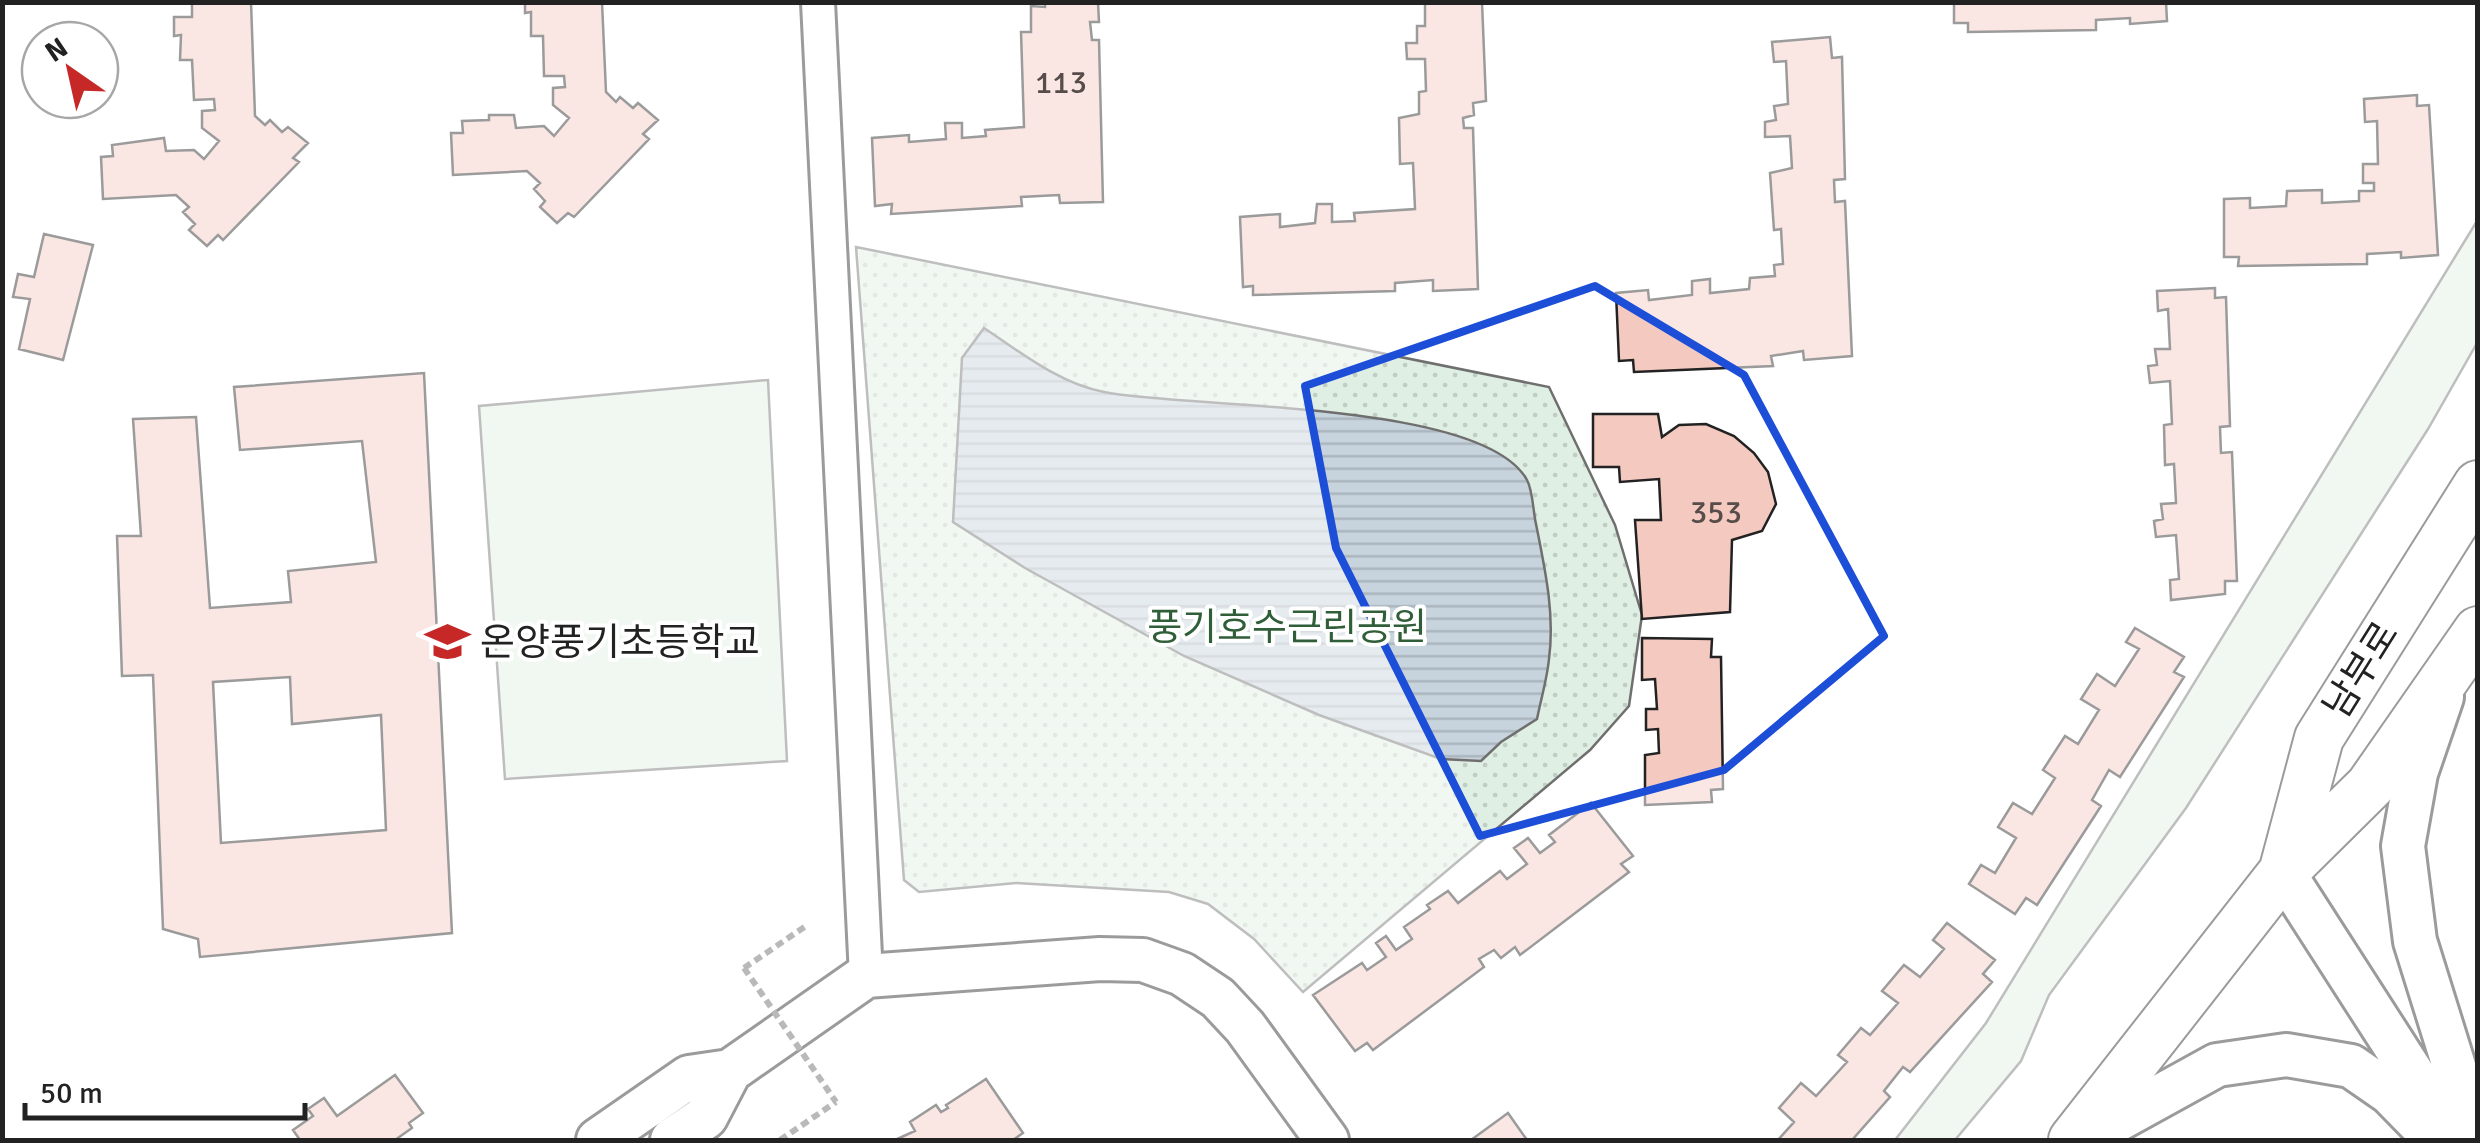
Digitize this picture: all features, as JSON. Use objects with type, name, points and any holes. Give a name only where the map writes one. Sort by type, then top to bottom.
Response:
[{"type":"main road","name":"남부로","points":[[2283,872],[2319,738],[2478,485]]},
{"type":"main road","name":"남부로","points":[[2073,1140],[2283,872],[2370,786],[2478,632]]},
{"type":"street","points":[[818,2],[866,976]]},
{"type":"street","points":[[2450,672],[2416,773],[2403,846],[2415,941],[2477,1140]]},
{"type":"street","points":[[2283,872],[2456,1140]]},
{"type":"street","points":[[598,1140],[690,1077],[730,1071],[866,976],[1100,959],[1143,960],[1182,974],[1218,998],[1245,1027],[1327,1140]]},
{"type":"street","points":[[2082,1140],[2217,1065],[2286,1055],[2351,1066],[2390,1093],[2436,1140]]},
{"type":"street","points":[[672,1140],[706,1117],[730,1071]]},
{"type":"path","points":[[780,1140],[836,1102],[744,968],[806,926]]},
{"type":"highlighted area","points":[[1595,286],[1744,375],[1884,636],[1724,770],[1480,836],[1336,548],[1305,386]]},
{"type":"green space","points":[[2477,221],[2477,343],[2428,429],[2186,808],[2049,995],[2021,1061],[1955,1140],[1895,1140],[1986,1023]]},
{"type":"green space","name":"풍기호수근린공원","points":[[856,247],[1549,387],[1615,525],[1642,615],[1629,706],[1590,750],[1303,992],[1254,939],[1208,904],[1169,892],[1016,883],[919,892],[904,880]]},
{"type":"green space","points":[[768,380],[787,761],[505,779],[479,406]]},
{"type":"shaded area","points":[[984,328],[1056,375],[1104,392],[1396,421],[1454,435],[1500,454],[1529,485],[1548,591],[1551,642],[1537,719],[1501,742],[1481,761],[1441,759],[1319,715],[1184,656],[1025,568],[953,522],[962,358]]},
{"type":"building","points":[[192,2],[251,2],[255,116],[265,125],[270,120],[282,132],[288,127],[308,143],[293,158],[299,162],[223,240],[218,235],[207,246],[189,230],[195,224],[183,212],[189,207],[176,195],[103,199],[101,157],[113,156],[112,145],[164,138],[166,151],[194,150],[204,159],[219,141],[202,128],[202,111],[215,110],[214,99],[194,100],[192,60],[180,60],[181,35],[174,36],[174,17],[192,17]]},
{"type":"building","points":[[525,2],[602,2],[606,92],[616,102],[620,97],[633,108],[638,103],[658,120],[643,134],[649,139],[574,217],[568,213],[557,223],[540,207],[545,201],[534,189],[540,183],[527,171],[453,175],[451,133],[463,133],[462,121],[514,115],[516,128],[544,126],[554,136],[569,118],[553,105],[553,88],[565,87],[564,76],[544,76],[543,36],[531,36],[531,12],[525,13]]},
{"type":"building","points":[[1045,2],[1098,2],[1099,22],[1090,22],[1092,40],[1099,40],[1103,202],[1060,203],[1059,195],[1021,197],[1022,206],[891,214],[892,204],[875,206],[872,138],[909,135],[909,142],[946,139],[945,123],[962,123],[962,138],[986,136],[985,130],[1024,127],[1021,32],[1031,32],[1031,6],[1045,7]]},
{"type":"building","points":[[1425,2],[1482,2],[1486,101],[1473,103],[1474,115],[1463,118],[1464,128],[1473,128],[1478,289],[1433,291],[1433,280],[1395,283],[1395,291],[1253,295],[1253,286],[1243,287],[1240,217],[1280,214],[1280,227],[1315,223],[1317,204],[1332,204],[1332,222],[1355,221],[1354,213],[1415,209],[1413,163],[1400,164],[1399,118],[1419,114],[1419,92],[1426,91],[1425,59],[1407,59],[1406,43],[1417,43],[1417,26],[1425,26]]},
{"type":"building","points":[[1954,2],[2166,2],[2167,21],[2130,24],[2130,18],[2096,20],[2096,30],[1968,32],[1968,23],[1954,23]]},
{"type":"building","points":[[1830,37],[1832,58],[1842,57],[1845,179],[1834,180],[1835,202],[1845,201],[1852,356],[1804,360],[1803,351],[1771,356],[1773,366],[1634,372],[1633,360],[1619,361],[1616,293],[1648,290],[1649,300],[1692,295],[1692,281],[1710,279],[1710,293],[1749,289],[1750,278],[1775,276],[1774,265],[1783,264],[1781,229],[1774,230],[1770,173],[1792,168],[1790,136],[1765,137],[1765,122],[1776,120],[1774,106],[1788,104],[1786,61],[1774,62],[1772,42]]},
{"type":"building","points":[[2417,95],[2417,106],[2429,105],[2438,255],[2401,258],[2401,252],[2367,254],[2367,264],[2238,266],[2239,257],[2224,257],[2224,199],[2250,198],[2250,208],[2286,206],[2287,191],[2322,190],[2322,203],[2359,201],[2359,191],[2374,191],[2374,183],[2363,183],[2363,164],[2378,164],[2377,121],[2365,122],[2364,99]]},
{"type":"building","points":[[44,234],[93,245],[63,360],[19,349],[30,299],[13,297],[18,274],[34,277]]},
{"type":"building","points":[[2215,288],[2215,298],[2226,297],[2230,426],[2220,427],[2221,453],[2232,452],[2237,581],[2225,581],[2225,594],[2171,600],[2170,580],[2179,579],[2176,535],[2156,537],[2154,521],[2163,519],[2161,504],[2176,503],[2174,464],[2165,465],[2164,425],[2172,424],[2170,381],[2150,383],[2148,366],[2157,365],[2155,349],[2170,349],[2168,309],[2158,311],[2157,291]]},
{"type":"building","points":[[424,373],[452,933],[200,957],[198,939],[163,929],[153,675],[122,676],[117,536],[141,536],[133,419],[196,417],[210,608],[291,602],[288,571],[376,562],[362,441],[240,450],[234,387]],"holes":[[[290,677],[292,724],[381,715],[386,830],[221,843],[213,682]]]},
{"type":"building","points":[[1593,414],[1658,414],[1662,437],[1679,425],[1706,424],[1734,436],[1768,472],[1776,504],[1762,531],[1732,540],[1730,612],[1642,619],[1635,520],[1661,520],[1659,479],[1620,482],[1619,467],[1593,467]]},
{"type":"building","points":[[2135,628],[2184,657],[2174,672],[2184,677],[2120,777],[2109,770],[2092,800],[2101,806],[2037,905],[2026,898],[2015,914],[1969,884],[1981,865],[1995,873],[2016,838],[1998,827],[2013,803],[2032,814],[2055,778],[2043,770],[2065,736],[2078,744],[2099,710],[2081,699],[2097,674],[2115,686],[2139,649],[2126,642]]},
{"type":"building","points":[[1642,638],[1712,639],[1711,657],[1721,657],[1723,789],[1711,790],[1712,802],[1645,805],[1645,755],[1659,753],[1658,729],[1646,730],[1646,709],[1657,709],[1655,679],[1642,680]]},
{"type":"building","points":[[1591,803],[1633,856],[1621,864],[1629,872],[1520,955],[1515,947],[1501,958],[1494,950],[1479,959],[1484,967],[1373,1050],[1367,1043],[1355,1051],[1313,995],[1362,963],[1367,970],[1386,957],[1376,943],[1386,936],[1396,950],[1412,939],[1404,927],[1448,891],[1458,903],[1500,871],[1507,879],[1527,864],[1514,848],[1528,838],[1540,853],[1555,842],[1549,835]]},
{"type":"building","points":[[1947,923],[1995,960],[1983,974],[1992,982],[1910,1072],[1903,1067],[1884,1091],[1890,1097],[1852,1140],[1778,1140],[1794,1122],[1779,1108],[1801,1083],[1816,1096],[1847,1062],[1838,1055],[1861,1028],[1870,1035],[1898,1003],[1882,991],[1904,965],[1920,977],[1944,949],[1933,940]]},
{"type":"building","points":[[395,1075],[423,1113],[409,1123],[412,1128],[395,1140],[300,1140],[293,1130],[313,1116],[308,1109],[324,1098],[337,1116]]},
{"type":"building","points":[[986,1079],[1023,1133],[1013,1140],[895,1140],[915,1131],[910,1122],[936,1105],[941,1112]]},
{"type":"building","points":[[1508,1113],[1527,1140],[1471,1140]]},
{"type":"place","name":"온양풍기초등학교","points":[[447,642]]}]
